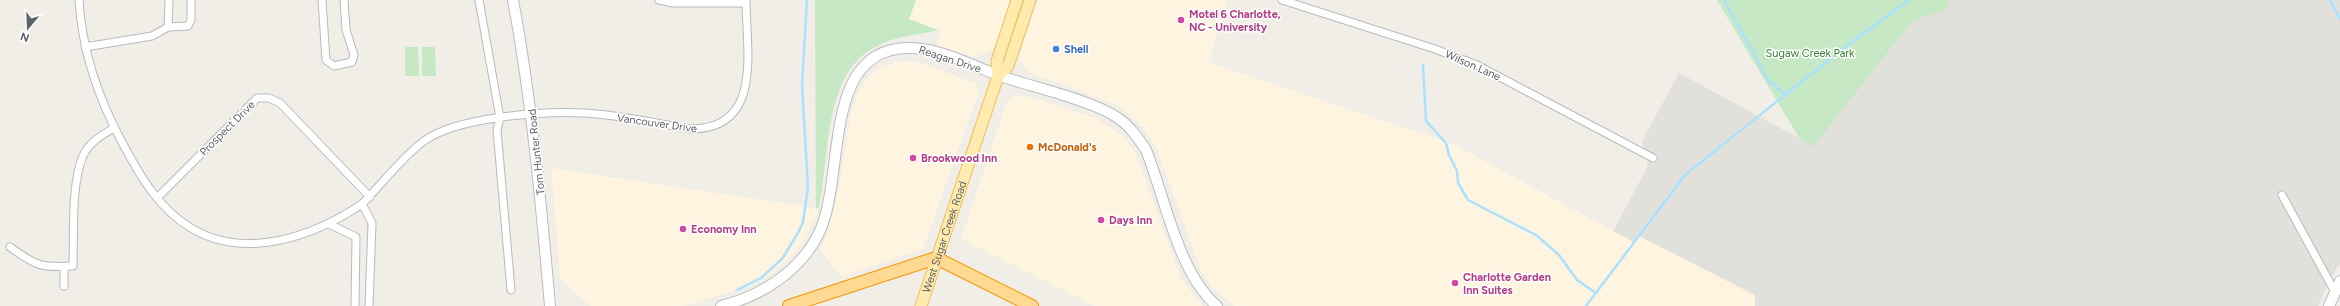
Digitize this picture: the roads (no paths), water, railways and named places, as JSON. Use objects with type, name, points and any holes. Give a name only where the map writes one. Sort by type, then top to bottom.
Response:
[{"type":"highway","points":[[789,306],[936,258],[1032,306]]},
{"type":"main road","name":"West Sugar Creek Road","points":[[998,76],[996,61],[1017,0]]},
{"type":"main road","name":"West Sugar Creek Road","points":[[921,306],[998,76],[1008,66],[1030,0]]},
{"type":"street","points":[[79,0],[85,47],[114,128],[139,172],[157,198],[190,228],[211,237],[232,242],[271,242],[291,238],[329,224],[362,204],[424,141],[444,129],[500,118],[532,115]]},
{"type":"street","points":[[168,27],[169,0]]},
{"type":"street","points":[[85,47],[152,36],[168,27],[186,27],[189,25],[191,0]]},
{"type":"street","points":[[322,0],[326,60],[334,66],[352,62],[354,55],[346,30],[344,0]]},
{"type":"street","points":[[479,0],[500,118],[497,130],[511,290]]},
{"type":"street","name":"Tom Hunter Road","points":[[513,0],[532,115],[550,306]]},
{"type":"street","points":[[659,0],[673,3],[746,1]]},
{"type":"street","name":"Wilson Lane","points":[[1282,0],[1435,49],[1477,65],[1653,158]]},
{"type":"street","name":"Vancouver Drive","points":[[532,115],[584,113],[690,129],[708,128],[723,122],[739,107],[745,90],[746,1]]},
{"type":"street","name":"Reagan Drive","points":[[721,306],[741,300],[778,280],[798,263],[818,234],[830,200],[842,107],[852,80],[862,67],[888,51],[910,48],[933,52],[998,76],[1085,104],[1117,117],[1129,127],[1146,150],[1190,272],[1203,292],[1217,306]]},
{"type":"street","name":"Prospect Drive","points":[[157,198],[257,98],[269,98],[280,103],[370,197]]},
{"type":"street","points":[[10,247],[27,260],[46,268],[73,266],[76,187],[83,156],[96,138],[114,128]]},
{"type":"street","points":[[2282,196],[2334,292]]},
{"type":"street","points":[[362,204],[372,223],[369,306]]},
{"type":"street","points":[[329,224],[356,237],[355,306]]},
{"type":"street","points":[[64,267],[64,286]]},
{"type":"street","points":[[2329,306],[2340,281]]},
{"type":"waterway","points":[[737,290],[761,278],[782,259],[803,222],[808,188],[802,85],[807,0]]},
{"type":"waterway","points":[[1724,0],[1768,80],[1786,95]]},
{"type":"waterway","points":[[1586,306],[1685,175],[1845,47],[1909,0]]},
{"type":"waterway","points":[[2330,0],[2340,19]]},
{"type":"waterway","points":[[1423,65],[1426,121],[1446,143],[1449,155],[1457,171],[1458,183],[1468,200],[1536,235],[1559,255],[1577,280],[1596,293]]},
{"type":"place","name":"Motel 6 Charlotte, NC - University","points":[[1181,20]]},
{"type":"place","name":"Shell","points":[[1056,49]]},
{"type":"place","name":"McDonald's","points":[[1030,147]]},
{"type":"place","name":"Brookwood Inn","points":[[913,158]]},
{"type":"place","name":"Days Inn","points":[[1101,220]]},
{"type":"place","name":"Economy Inn","points":[[683,229]]},
{"type":"place","name":"Charlotte Garden Inn Suites","points":[[1455,283]]},
{"type":"park label","name":"Sugaw Creek Park","points":[[1810,53]]}]
